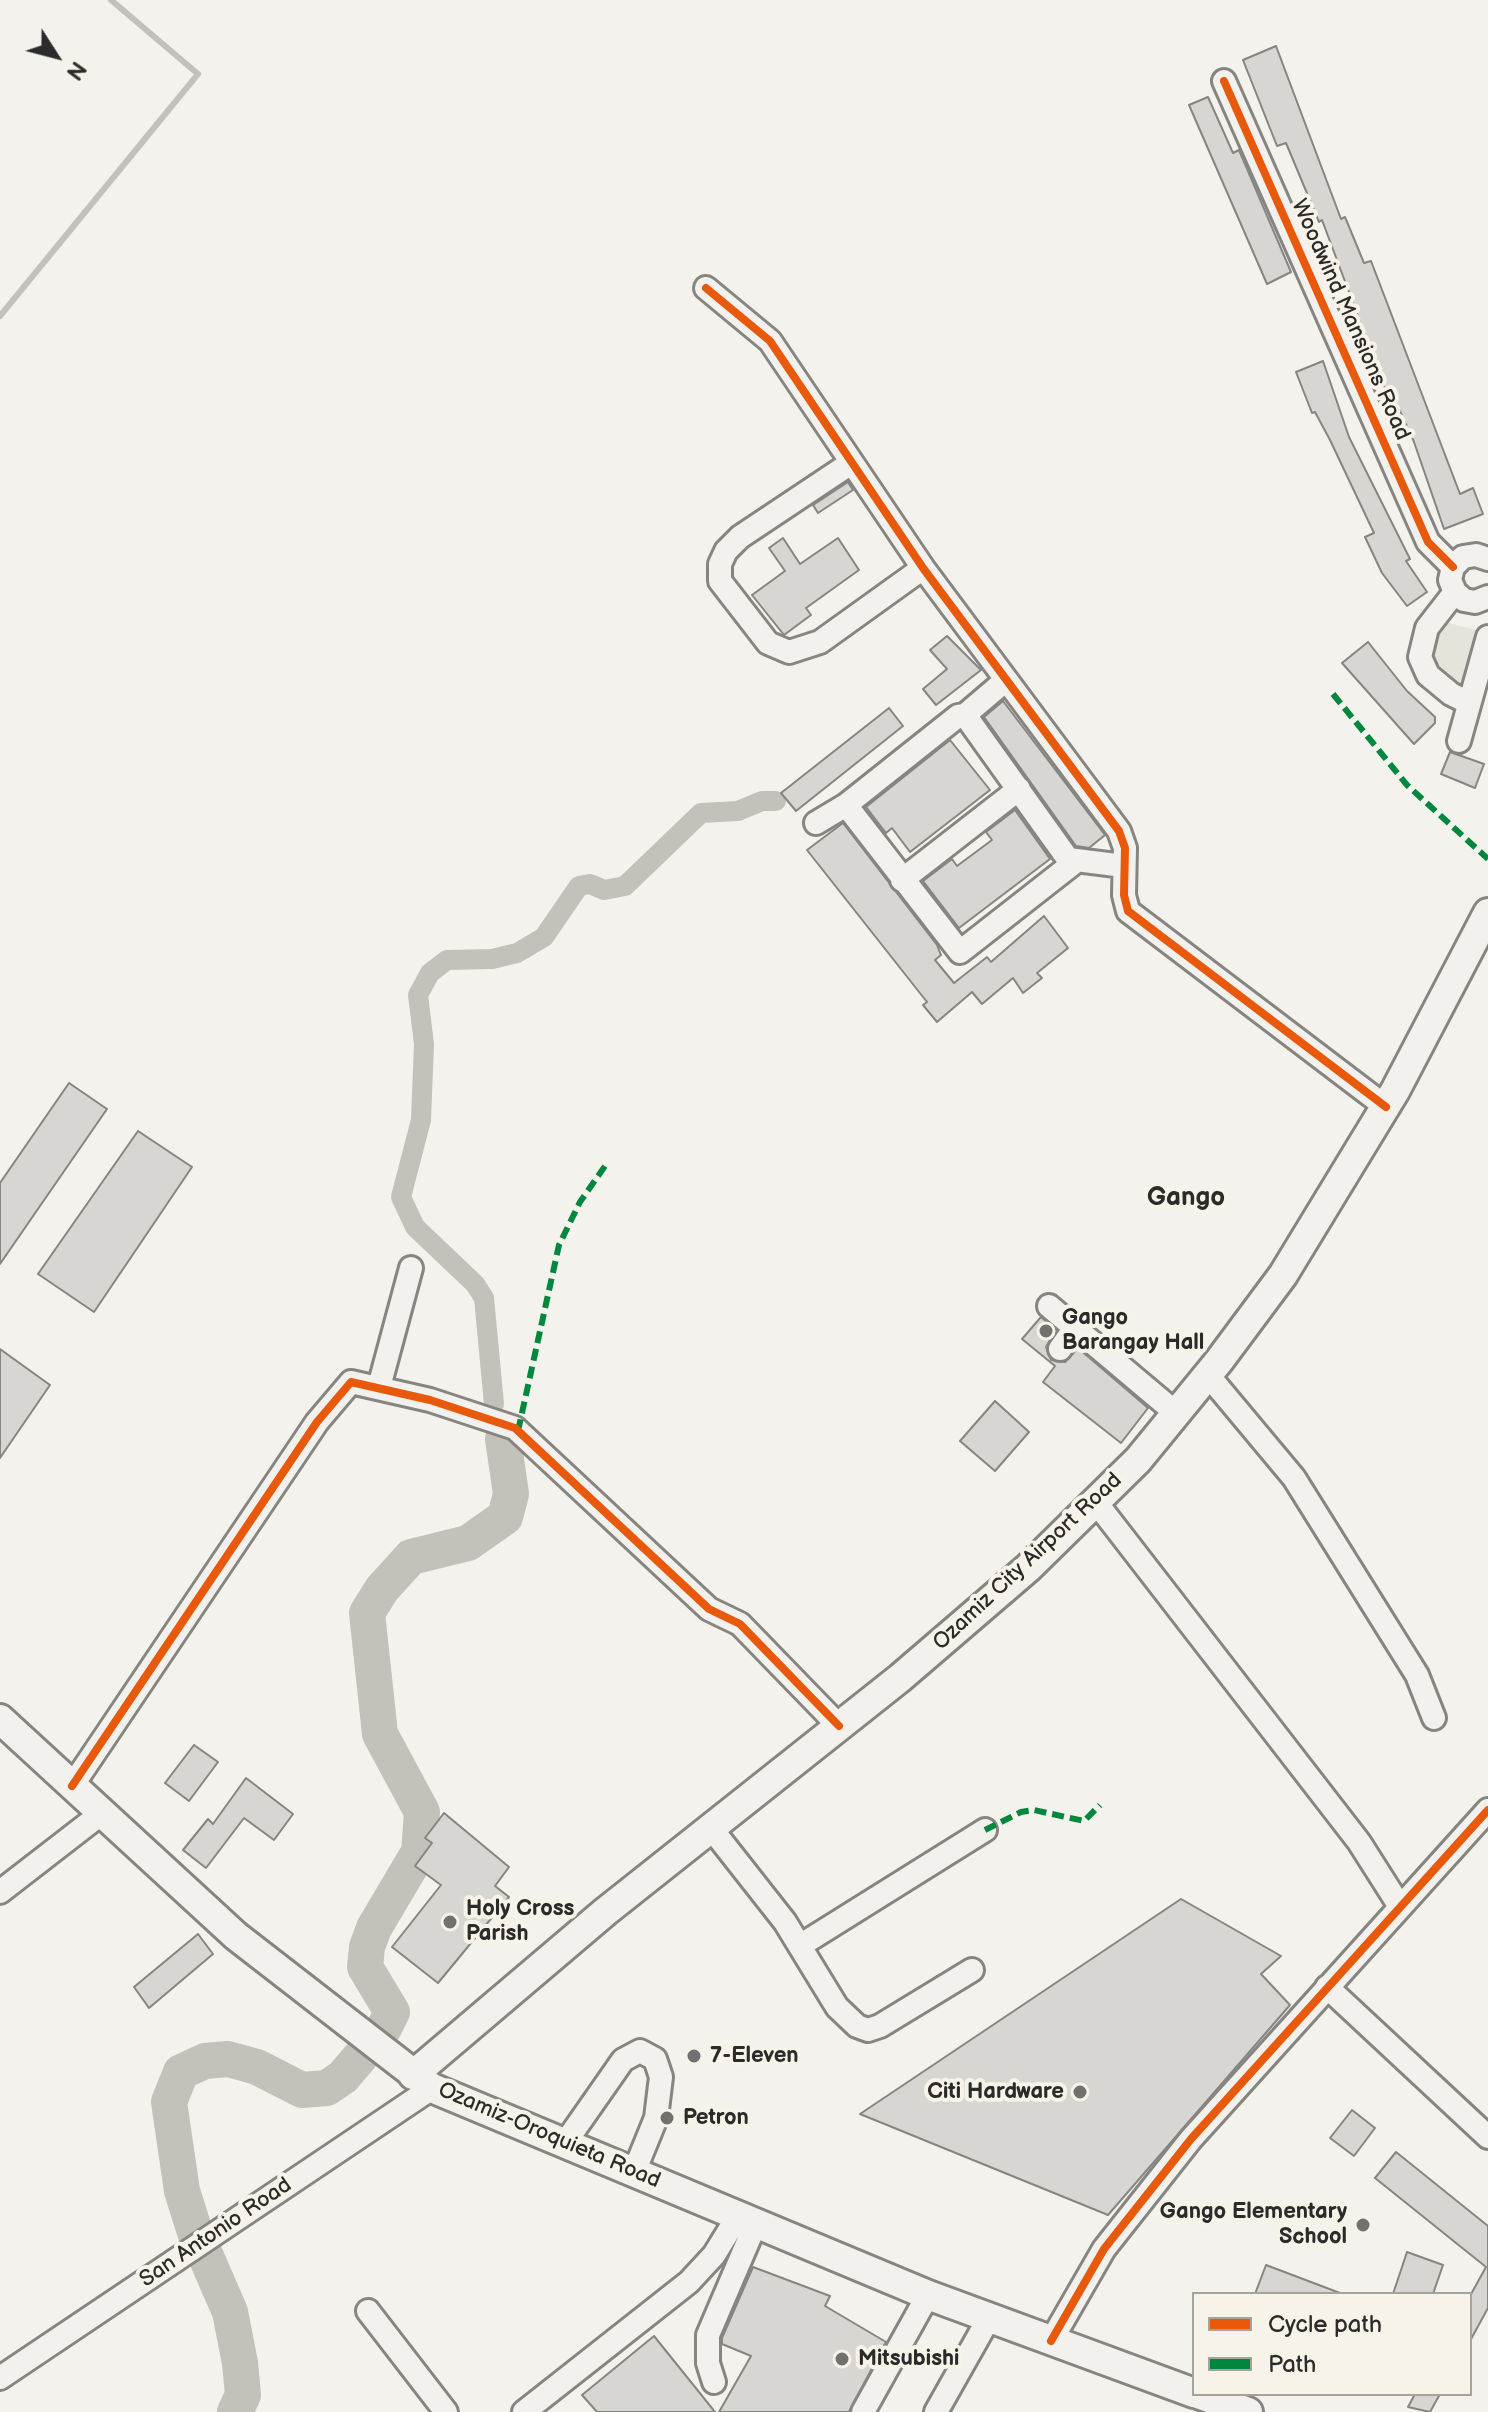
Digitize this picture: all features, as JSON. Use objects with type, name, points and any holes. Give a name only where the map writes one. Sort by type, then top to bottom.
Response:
[{"type":"main road","name":"Ozamiz City Airport Road","points":[[423,2082],[605,1912],[839,1726],[1028,1568],[1138,1460],[1208,1375],[1283,1275],[1386,1107],[1488,913]]},
{"type":"main road","name":"Ozamiz-Oroquieta Road","points":[[0,1719],[236,1936],[423,2082],[928,2295],[1192,2392]]},
{"type":"main road","name":"Ozamiz-Oroquieta Road","points":[[1204,2396],[1248,2412]]},
{"type":"street","name":"Woodwind Mansions Road","points":[[1224,81],[1428,542],[1453,567]]},
{"type":"street","points":[[706,288],[770,341],[923,568],[1119,831],[1125,848],[1124,903],[1128,911],[1386,1107]]},
{"type":"street","points":[[851,463],[740,537],[726,551],[720,564],[720,581],[768,643],[789,652],[820,642],[923,568]]},
{"type":"street","points":[[1487,599],[1469,601],[1455,592],[1450,580],[1453,567],[1469,555],[1488,559]]},
{"type":"street","points":[[1455,592],[1427,628],[1420,657],[1428,675],[1451,694],[1469,703]]},
{"type":"street","points":[[1459,741],[1488,637]]},
{"type":"street","points":[[816,823],[846,805],[1006,680]]},
{"type":"street","points":[[965,715],[1068,859],[1124,866]]},
{"type":"street","points":[[902,880],[1019,789]]},
{"type":"street","points":[[846,805],[960,952],[1075,862]]},
{"type":"street","points":[[379,1387],[411,1268]]},
{"type":"street","points":[[1049,1306],[1176,1413]]},
{"type":"street","points":[[1060,1349],[1075,1328]]},
{"type":"street","points":[[1208,1375],[1294,1478],[1417,1675],[1434,1718]]},
{"type":"street","points":[[72,1786],[197,1598],[344,1386],[351,1382],[379,1387],[515,1428],[709,1609],[722,1618],[740,1624],[839,1726]]},
{"type":"street","points":[[1095,1501],[1359,1842],[1399,1905]]},
{"type":"street","points":[[1051,2341],[1104,2249],[1191,2139],[1399,1905],[1488,1810]]},
{"type":"street","points":[[0,1892],[102,1813]]},
{"type":"street","points":[[711,1828],[801,1945],[837,2007],[863,2029],[880,2026],[972,1970]]},
{"type":"street","points":[[801,1945],[985,1830]]},
{"type":"street","points":[[1327,1987],[1488,2137]]},
{"type":"street","points":[[565,2143],[623,2060],[640,2051],[655,2059],[661,2077],[656,2118],[634,2172]]},
{"type":"street","name":"San Antonio Road","points":[[0,2378],[423,2082]]},
{"type":"street","points":[[714,2382],[708,2363],[708,2335],[747,2219]]},
{"type":"street","points":[[524,2412],[689,2282],[747,2219]]},
{"type":"street","points":[[863,2412],[928,2295]]},
{"type":"street","points":[[368,2311],[446,2412]]},
{"type":"street","points":[[936,2412],[989,2318]]},
{"type":"shaded area","points":[[1445,622],[1481,631],[1461,687],[1433,662],[1438,631]]},
{"type":"building","points":[[1276,46],[1341,219],[1345,217],[1364,263],[1371,261],[1460,494],[1473,488],[1483,514],[1444,529],[1414,442],[1390,389],[1386,391],[1322,220],[1319,222],[1286,143],[1277,146],[1243,60]]},
{"type":"building","points":[[1208,97],[1233,153],[1239,150],[1291,272],[1267,284],[1189,105]]},
{"type":"building","points":[[1323,361],[1349,437],[1410,559],[1406,561],[1427,592],[1407,606],[1382,573],[1365,537],[1374,533],[1330,440],[1315,412],[1312,413],[1296,372]]},
{"type":"building","points":[[848,482],[853,490],[818,513],[813,505]]},
{"type":"building","points":[[783,538],[800,564],[838,538],[859,570],[806,608],[811,615],[784,635],[752,595],[785,571],[769,548]]},
{"type":"building","points":[[947,636],[981,670],[936,705],[923,689],[947,669],[930,650]]},
{"type":"building","points":[[1368,642],[1407,691],[1435,717],[1435,723],[1414,744],[1342,663]]},
{"type":"building","points":[[1003,701],[1105,835],[1089,848],[1076,846],[984,717]]},
{"type":"building","points":[[889,708],[903,726],[796,811],[781,793]]},
{"type":"building","points":[[950,740],[990,790],[910,852],[892,828],[886,833],[866,807]]},
{"type":"building","points":[[1450,752],[1484,764],[1475,788],[1441,774]]},
{"type":"building","points":[[1015,810],[1050,859],[959,928],[923,881],[952,859],[957,866],[992,840],[986,832]]},
{"type":"building","points":[[843,823],[937,945],[941,955],[935,960],[954,983],[987,957],[991,962],[1044,916],[1068,948],[1037,973],[1042,978],[1023,993],[1013,978],[982,1004],[972,992],[937,1022],[923,1005],[927,1002],[807,850]]},
{"type":"building","points":[[69,1083],[107,1109],[0,1264],[0,1183]]},
{"type":"building","points":[[138,1131],[192,1167],[94,1312],[38,1274]]},
{"type":"building","points":[[1041,1317],[1056,1330],[1046,1347],[1051,1360],[1065,1362],[1078,1348],[1148,1408],[1121,1443],[1043,1382],[1055,1366],[1022,1339]]},
{"type":"building","points":[[0,1349],[50,1385],[0,1458]]},
{"type":"building","points":[[995,1401],[1029,1432],[995,1471],[960,1441]]},
{"type":"building","points":[[194,1745],[218,1762],[189,1801],[165,1783]]},
{"type":"building","points":[[246,1778],[293,1814],[274,1840],[244,1818],[206,1868],[183,1850],[208,1819],[213,1824]]},
{"type":"building","name":"Holy Cross Parish","points":[[444,1813],[509,1867],[495,1886],[509,1897],[438,1983],[392,1947],[441,1885],[415,1866],[432,1843],[425,1838]]},
{"type":"building","points":[[1181,1899],[1281,1956],[1261,1974],[1290,2005],[1108,2215],[860,2114]]},
{"type":"building","points":[[198,1934],[213,1954],[149,2008],[134,1987]]},
{"type":"building","points":[[1352,2110],[1375,2128],[1354,2156],[1330,2138]]},
{"type":"building","points":[[1396,2152],[1488,2226],[1488,2308],[1472,2337],[1472,2292],[1486,2267],[1375,2178]]},
{"type":"building","points":[[1407,2252],[1443,2265],[1434,2292],[1394,2292]]},
{"type":"building","points":[[1266,2265],[1337,2292],[1256,2292]]},
{"type":"building","points":[[753,2267],[830,2296],[825,2306],[886,2342],[849,2412],[719,2412],[751,2356],[722,2344],[722,2338]]},
{"type":"building","points":[[654,2336],[715,2412],[597,2412],[582,2395]]},
{"type":"building","points":[[1414,2396],[1439,2396],[1430,2412],[1408,2407]]},
{"type":"waterway","points":[[0,316],[198,74],[111,0]]},
{"type":"waterway","points":[[494,1404],[484,1298],[475,1284],[415,1227],[401,1197],[421,1120],[424,1044],[418,995],[430,973],[447,960],[492,959],[517,953],[544,937],[579,886],[590,884],[604,890],[625,886],[701,813],[738,811],[762,801],[776,801]]},
{"type":"waterway","points":[[384,2028],[392,2012],[365,1967],[367,1947],[374,1928],[419,1852],[422,1812],[380,1734],[367,1613],[382,1589],[411,1557],[468,1543],[505,1517],[511,1494],[503,1439]]},
{"type":"waterway","points":[[195,2232],[182,2191],[169,2102],[181,2072],[205,2061],[228,2059],[257,2067],[302,2090],[327,2088],[343,2077],[360,2057]]},
{"type":"waterway","points":[[204,2252],[230,2312],[240,2363],[243,2395],[235,2412]]},
{"type":"marked path","points":[[1333,694],[1407,785],[1488,859]]},
{"type":"marked path","points":[[518,1431],[559,1245],[580,1202],[605,1166]]},
{"type":"marked path","points":[[985,1830],[1021,1812],[1034,1810],[1084,1821],[1100,1805]]},
{"type":"cycle path","points":[[1224,81],[1428,542],[1453,567]]},
{"type":"cycle path","points":[[706,288],[770,341],[923,568],[1119,831],[1125,848],[1124,895],[1128,911],[1386,1107]]},
{"type":"cycle path","points":[[72,1786],[317,1422],[351,1382],[430,1400],[515,1428],[709,1609],[740,1624],[839,1726]]},
{"type":"cycle path","points":[[1051,2341],[1104,2249],[1191,2139],[1488,1810]]},
{"type":"place","name":"Gango Barangay Hall","points":[[1046,1331]]},
{"type":"place","name":"Holy Cross Parish","points":[[450,1922]]},
{"type":"place","name":"7-Eleven","points":[[694,2056]]},
{"type":"place","name":"Citi Hardware","points":[[1080,2092]]},
{"type":"place","name":"Petron","points":[[667,2118]]},
{"type":"place","name":"Gango Elementary School","points":[[1363,2225]]},
{"type":"place","name":"Mitsubishi","points":[[842,2359]]},
{"type":"district","name":"Gango","points":[[1186,1198]]}]
